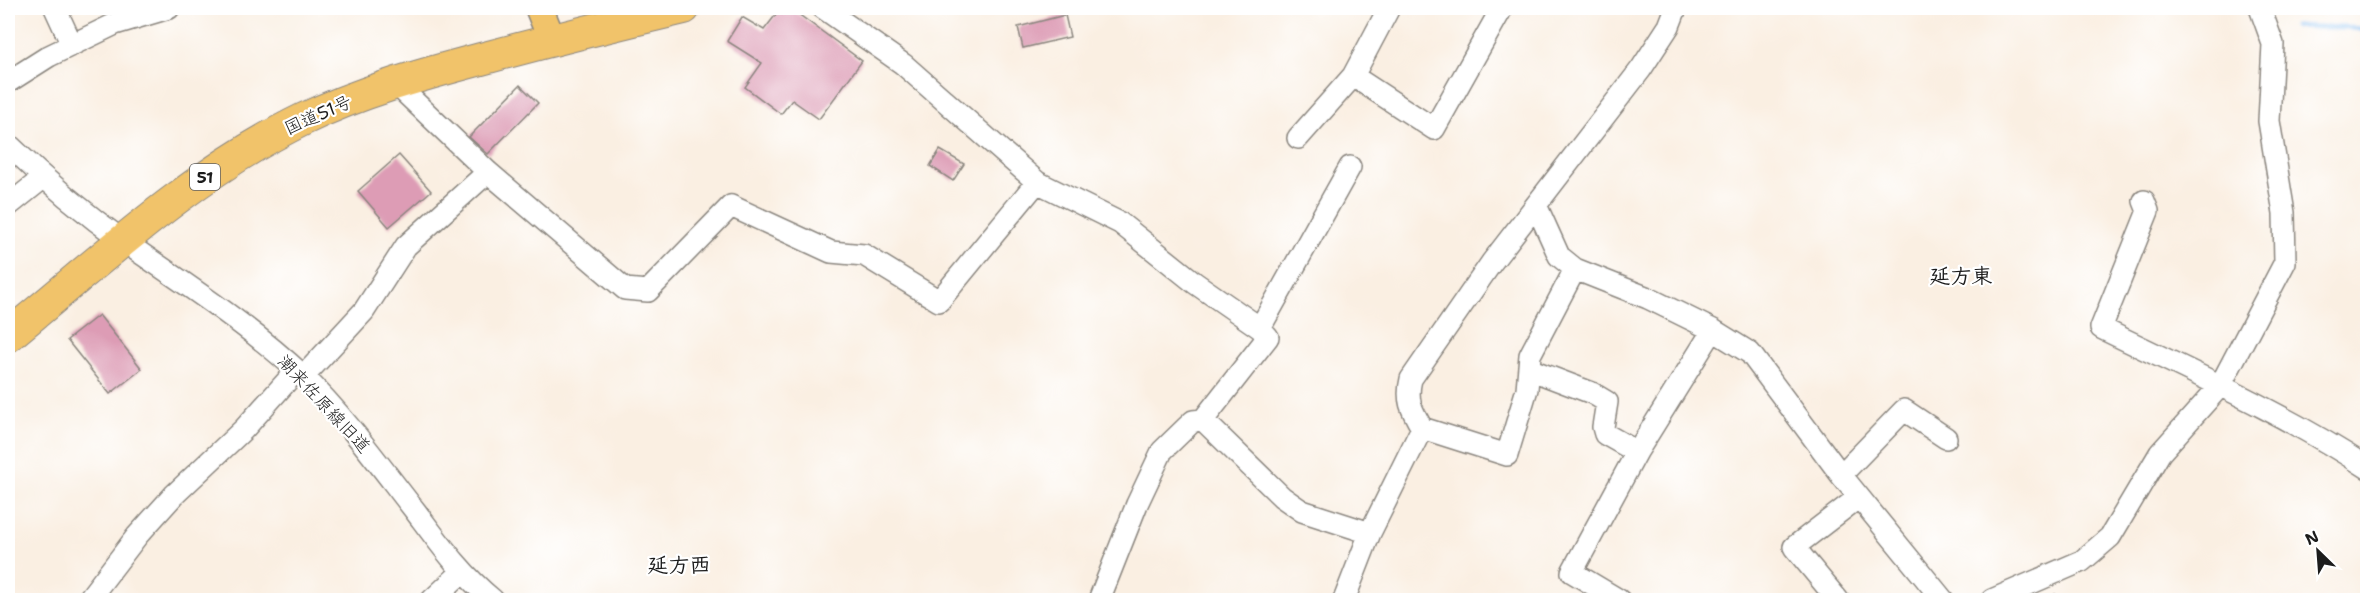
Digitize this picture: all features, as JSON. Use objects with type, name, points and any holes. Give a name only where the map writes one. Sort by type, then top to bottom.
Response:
[{"type":"highway","name":"国道51号","points":[[8,336],[188,189],[257,145],[305,119],[396,84],[552,40],[684,8]]},
{"type":"main road","points":[[539,8],[552,40]]},
{"type":"street","points":[[55,8],[72,45]]},
{"type":"street","points":[[8,82],[49,56],[115,24],[169,8]]},
{"type":"street","points":[[823,8],[903,64],[1036,182],[1120,223],[1195,283],[1260,328],[1268,338],[1203,420],[1193,421],[1162,451],[1137,504],[1099,600]]},
{"type":"street","points":[[1298,138],[1353,76],[1389,8]]},
{"type":"street","points":[[1353,76],[1434,129],[1502,8]]},
{"type":"street","points":[[1575,269],[1530,355],[1527,390],[1507,455],[1422,428],[1413,412],[1407,393],[1411,379],[1492,262],[1641,69],[1670,27],[1676,8]]},
{"type":"street","points":[[1992,600],[2082,561],[2110,537],[2160,453],[2220,386],[2285,262],[2283,213],[2269,121],[2273,44],[2260,8]]},
{"type":"street","points":[[396,84],[488,172],[625,289],[648,291],[731,206],[831,252],[864,255],[939,302],[1036,182]]},
{"type":"street","name":"潮来佐原線旧道","points":[[8,144],[43,178],[123,241],[198,292],[262,340],[300,374],[362,442],[462,572],[493,600]]},
{"type":"street","points":[[1260,328],[1350,166]]},
{"type":"street","points":[[88,600],[174,495],[364,311],[406,246],[488,172]]},
{"type":"street","points":[[8,206],[43,178]]},
{"type":"street","points":[[2144,201],[2148,212],[2101,328],[2220,386],[2336,448],[2367,468]]},
{"type":"street","points":[[1536,205],[1559,256],[1575,269],[1648,298],[1713,330],[1750,353],[1841,475],[1943,600]]},
{"type":"street","points":[[1619,600],[1572,572],[1637,452],[1713,330]]},
{"type":"street","points":[[1529,369],[1592,393],[1607,402],[1603,427],[1605,434],[1637,452]]},
{"type":"street","points":[[1841,475],[1904,410],[1946,438]]},
{"type":"street","points":[[1203,420],[1281,497],[1302,511],[1370,533]]},
{"type":"street","points":[[1344,600],[1370,533],[1422,428]]},
{"type":"street","points":[[1838,600],[1794,548],[1859,497]]},
{"type":"street","points":[[432,600],[462,572]]},
{"type":"building","points":[[781,8],[790,8],[862,61],[819,119],[792,100],[781,114],[745,87],[762,63],[727,41],[742,17],[764,30]]},
{"type":"building","points":[[1065,15],[1070,37],[1023,48],[1018,27]]},
{"type":"building","points":[[520,85],[538,103],[488,154],[469,137]]},
{"type":"building","points":[[940,150],[964,164],[953,181],[930,166]]},
{"type":"building","points":[[399,155],[431,191],[389,227],[358,191]]},
{"type":"building","points":[[99,315],[142,369],[110,394],[67,340]]},
{"type":"waterway","points":[[2294,26],[2368,29]]},
{"type":"district","name":"延方東","points":[[1961,276]]},
{"type":"district","name":"延方西","points":[[679,565]]}]
